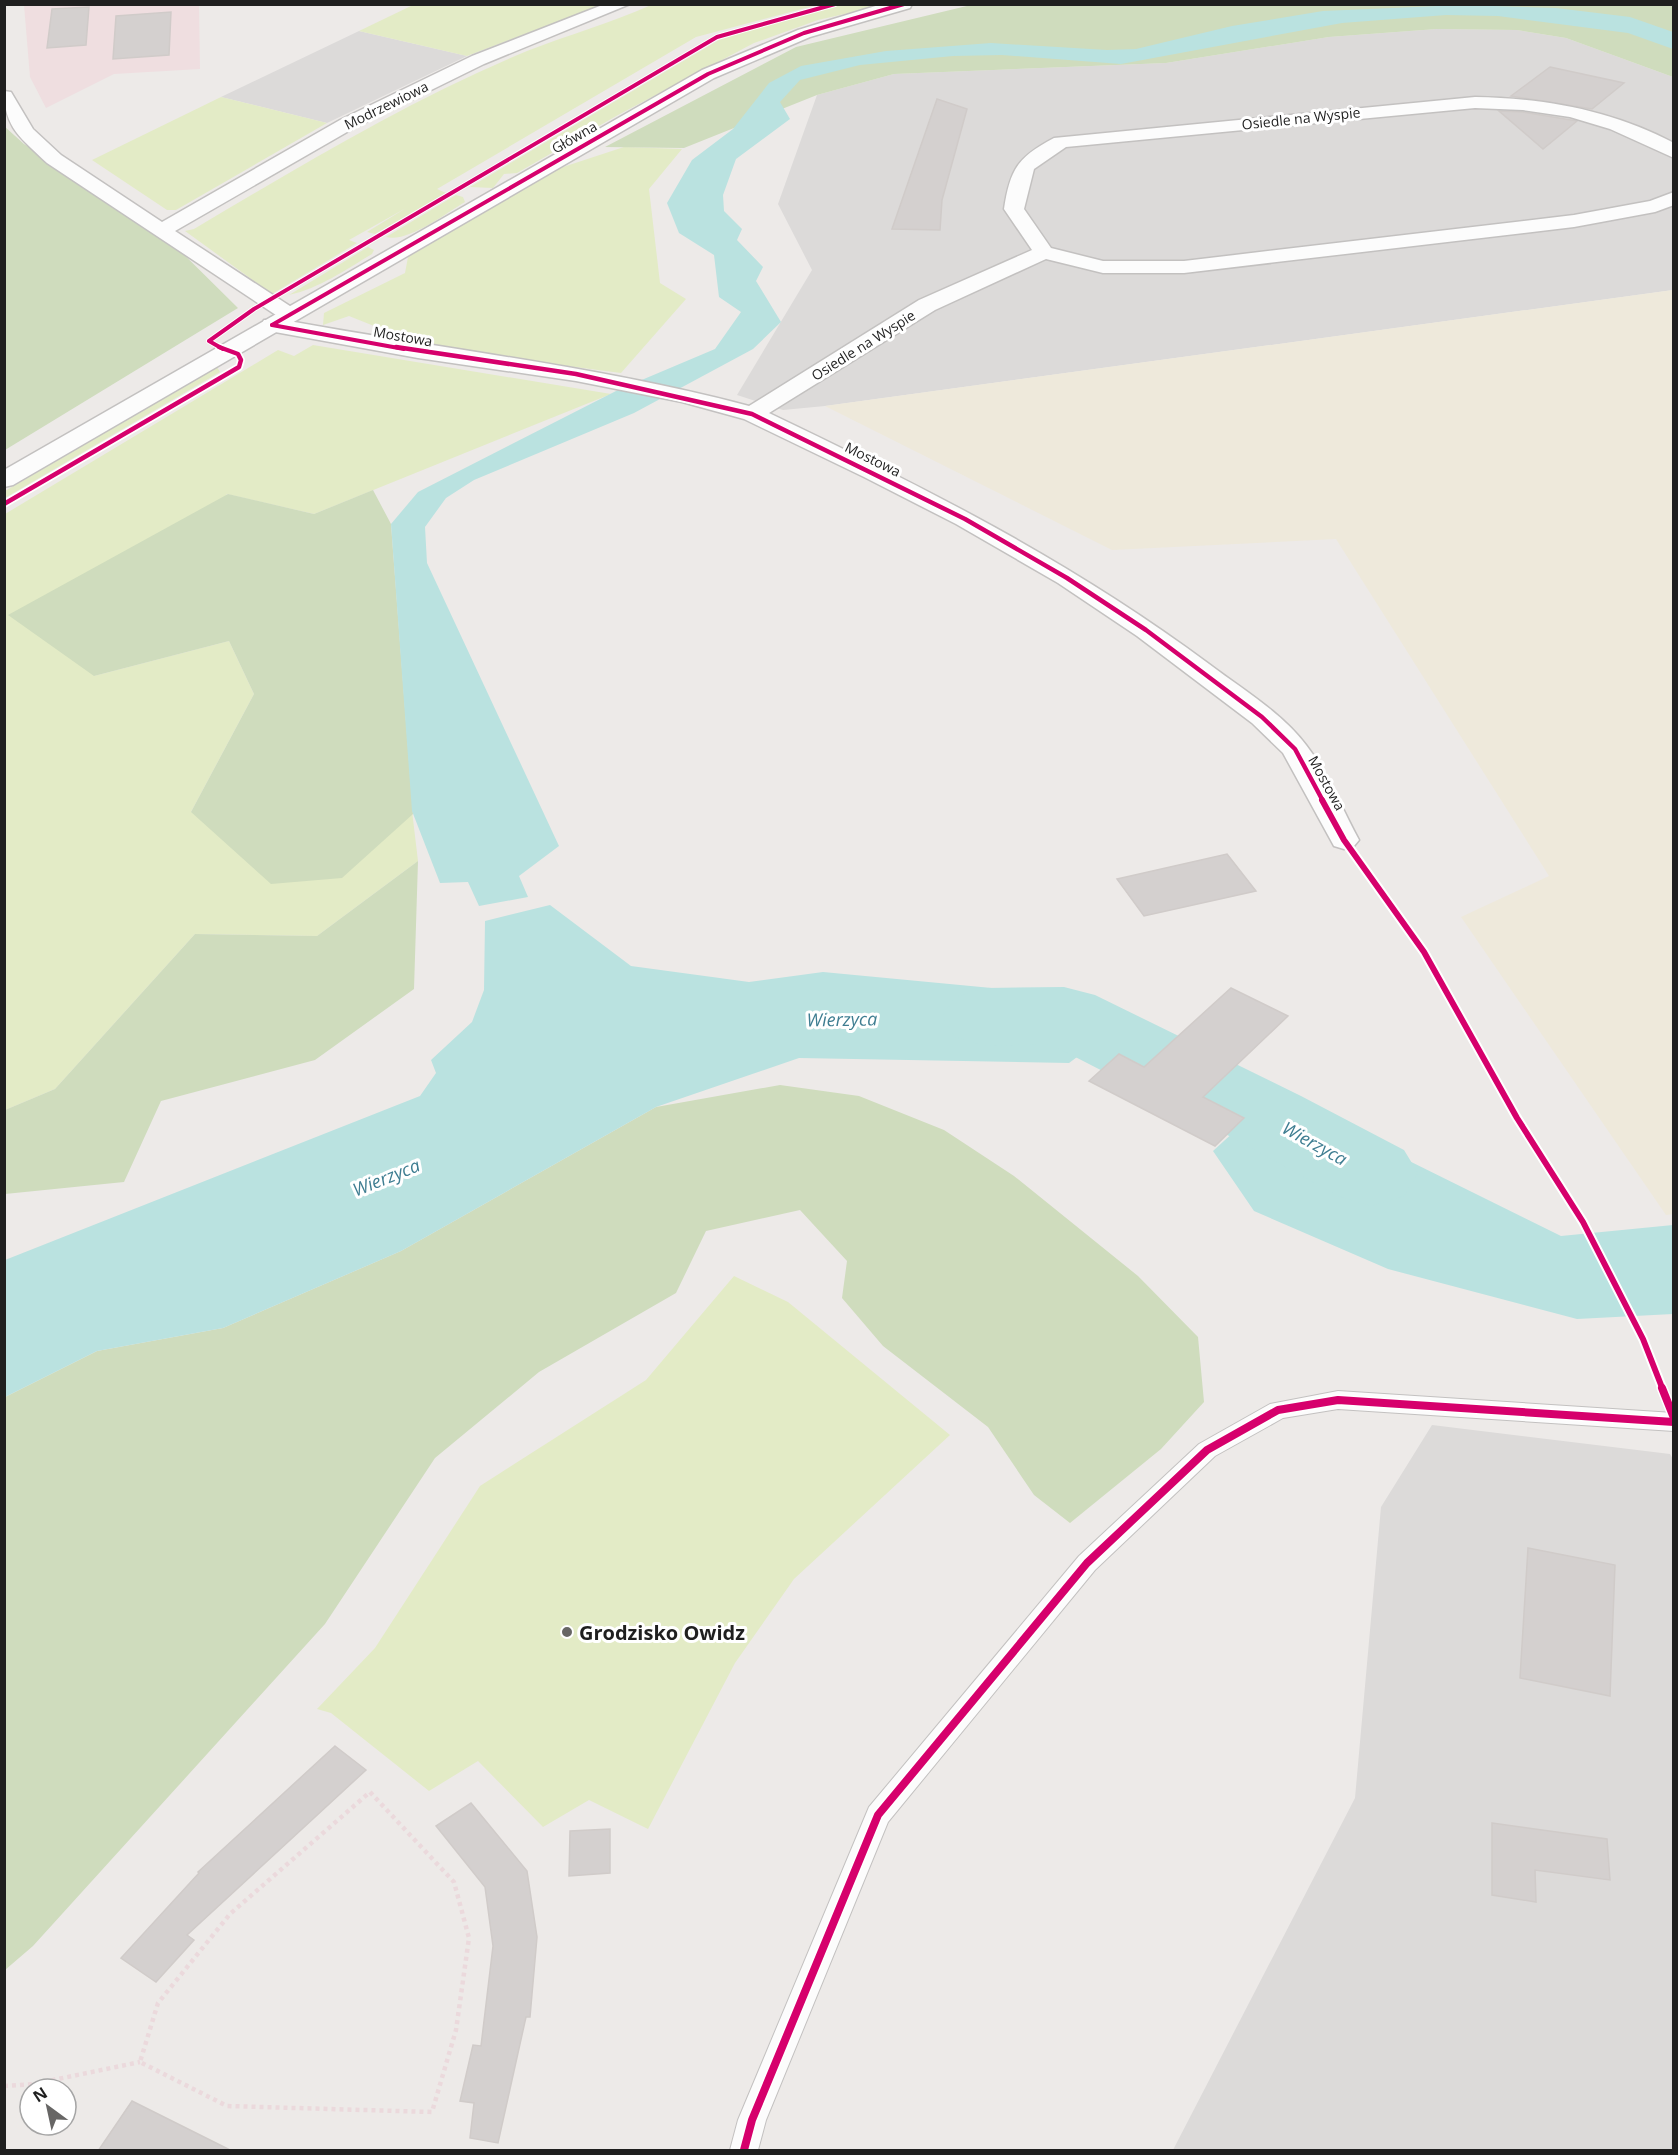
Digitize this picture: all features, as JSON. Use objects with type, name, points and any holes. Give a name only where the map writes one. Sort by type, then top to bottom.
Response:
[{"type":"street","name":"Modrzewiowa","points":[[162,230],[347,124],[468,65],[622,4]]},
{"type":"street","name":"Główna","points":[[4,480],[708,74],[759,48],[811,30],[904,4]]},
{"type":"street","points":[[4,96],[26,132],[54,159],[162,230],[280,320]]},
{"type":"street","name":"Osiedle na Wyspie","points":[[752,414],[927,305],[1044,252],[1014,208],[1018,180],[1031,158],[1061,142],[1450,103],[1496,101],[1582,112],[1624,127],[1674,152]]},
{"type":"street","points":[[1044,252],[1103,267],[1184,267],[1574,221],[1655,206],[1674,198]]},
{"type":"street","name":"Mostowa","points":[[280,320],[418,351],[576,374],[684,396],[752,414],[965,519],[1067,578],[1146,630],[1262,717],[1295,749],[1344,840]]},
{"type":"lane","points":[[744,2151],[752,2120],[879,1815],[1087,1563],[1207,1450],[1278,1410],[1338,1400],[1674,1422]]},
{"type":"path","points":[[4,2085],[34,2084],[140,2062],[227,2106],[432,2112],[456,2030],[469,1938],[454,1882],[370,1792],[230,1914],[158,2003],[140,2062]]},
{"type":"shaded area","points":[[24,5],[199,5],[200,69],[114,74],[46,108],[30,77]]},
{"type":"shaded area","points":[[1437,29],[1517,30],[1566,38],[1673,77],[1673,290],[825,406],[783,410],[737,395],[812,270],[778,204],[817,95],[894,74],[1166,63],[1329,37]]},
{"type":"shaded area","points":[[359,31],[467,56],[327,123],[221,97]]},
{"type":"shaded area","points":[[1673,290],[1674,1214],[1666,1215],[1461,917],[1549,876],[1336,539],[1112,550],[825,406]]},
{"type":"shaded area","points":[[1432,1425],[1670,1454],[1674,1461],[1673,2150],[1173,2150],[1355,1798],[1381,1507]]},
{"type":"green space","points":[[590,4],[599,6],[467,56],[359,31],[413,5]]},
{"type":"green space","points":[[651,5],[817,5],[696,37],[437,189],[446,193],[375,234],[367,232],[406,208],[349,240],[357,243],[272,294],[185,231],[194,229],[358,134],[441,90],[527,51]]},
{"type":"green space","points":[[841,5],[884,5],[818,20],[754,43],[618,115],[517,173],[504,174],[493,188],[470,187],[719,40],[775,22]]},
{"type":"green space","points":[[971,5],[1673,5],[1673,77],[1566,38],[1517,30],[1437,29],[1329,37],[1166,63],[894,74],[817,95],[684,148],[605,147],[796,47]]},
{"type":"green space","points":[[221,97],[327,123],[176,210],[167,210],[92,160]]},
{"type":"green space","points":[[4,126],[24,144],[153,224],[238,308],[5,450]]},
{"type":"green space","points":[[624,147],[682,149],[649,189],[660,283],[686,299],[621,373],[521,360],[409,340],[349,316],[323,325],[324,313],[405,273],[408,257],[557,169]]},
{"type":"green space","points":[[456,195],[463,197],[465,202],[405,236],[386,237]]},
{"type":"green space","points":[[368,247],[374,250],[372,254],[322,283],[289,295]]},
{"type":"green space","points":[[313,345],[611,394],[314,514],[227,494],[94,676],[229,641],[254,694],[191,812],[412,811],[418,861],[317,936],[195,934],[55,1089],[5,1110],[5,514],[278,350],[294,356]]},
{"type":"green space","points":[[217,367],[220,372],[5,498],[5,491]]},
{"type":"green space","points":[[373,490],[391,524],[413,814],[342,878],[271,884],[191,812],[254,694],[229,641],[94,676],[8,615],[228,494],[314,514]]},
{"type":"green space","points":[[418,861],[414,989],[315,1060],[161,1101],[124,1182],[5,1194],[5,1110],[55,1089],[195,934],[317,936]]},
{"type":"green space","points":[[780,1085],[859,1096],[944,1130],[1014,1176],[1138,1276],[1198,1337],[1204,1402],[1161,1449],[1070,1523],[1034,1495],[988,1427],[883,1346],[842,1298],[847,1261],[800,1210],[706,1231],[676,1293],[539,1372],[435,1458],[325,1624],[33,1946],[5,1970],[5,1397],[97,1351],[223,1328],[401,1251],[656,1107]]},
{"type":"green space","points":[[734,1276],[788,1302],[950,1435],[794,1579],[735,1663],[648,1829],[589,1800],[543,1827],[478,1761],[429,1791],[331,1713],[317,1709],[375,1648],[480,1486],[646,1380]]},
{"type":"water","points":[[1461,5],[1556,8],[1630,17],[1673,32],[1673,49],[1628,33],[1498,16],[1446,15],[1342,23],[1121,64],[1002,55],[953,56],[860,65],[800,80],[780,102],[790,119],[736,159],[723,195],[724,211],[742,229],[737,240],[763,267],[756,281],[781,322],[753,349],[634,413],[474,480],[446,498],[425,527],[427,563],[559,846],[519,876],[528,897],[479,906],[468,882],[440,883],[412,811],[391,524],[418,492],[618,390],[715,349],[741,312],[719,297],[714,255],[679,233],[667,203],[692,160],[733,129],[769,83],[801,66],[886,51],[991,43],[1107,50],[1136,49],[1232,26],[1323,11]]},
{"type":"water","points":[[550,905],[631,966],[749,982],[823,972],[1076,996],[1127,1020],[1069,1063],[799,1058],[656,1107],[401,1251],[223,1328],[97,1351],[5,1397],[5,1260],[420,1096],[436,1073],[431,1060],[472,1022],[484,990],[485,921]]},
{"type":"water","points":[[1294,1104],[1561,1236],[1673,1225],[1673,1314],[1577,1319],[1388,1269],[1254,1211],[1213,1151],[1248,1119]]},
{"type":"building","points":[[89,7],[86,45],[47,48],[52,9]]},
{"type":"building","points":[[171,12],[169,55],[113,59],[116,16]]},
{"type":"building","points":[[1550,67],[1624,83],[1592,109],[1511,96]]},
{"type":"building","points":[[937,99],[967,109],[942,200],[940,230],[892,229]]},
{"type":"building","points":[[1499,111],[1523,112],[1577,121],[1543,149]]},
{"type":"building","points":[[1227,854],[1256,891],[1144,916],[1117,879]]},
{"type":"building","points":[[1231,988],[1288,1016],[1203,1097],[1244,1118],[1215,1146],[1089,1081],[1119,1054],[1144,1067]]},
{"type":"building","points":[[1528,1548],[1615,1565],[1610,1696],[1520,1678]]},
{"type":"building","points":[[335,1746],[366,1770],[187,1935],[194,1940],[156,1982],[121,1958],[198,1872]]},
{"type":"building","points":[[471,1803],[527,1871],[537,1937],[530,2017],[526,2017],[498,2143],[470,2138],[474,2103],[460,2101],[473,2045],[481,2046],[493,1946],[485,1887],[436,1826]]},
{"type":"building","points":[[1492,1823],[1607,1839],[1610,1880],[1535,1870],[1536,1902],[1492,1895]]},
{"type":"building","points":[[610,1829],[610,1873],[569,1876],[570,1831]]},
{"type":"building","points":[[132,2101],[232,2151],[98,2151]]},
{"type":"waterway","name":"Wierzyca","points":[[986,1017],[1064,1015],[1269,1118],[1371,1173]]},
{"type":"cycle path","points":[[4,504],[239,367],[241,360],[238,354],[211,344],[209,341],[254,309],[717,37],[835,4]]},
{"type":"cycle path","points":[[272,325],[708,74],[804,33],[904,4]]},
{"type":"cycle path","points":[[272,325],[418,351],[576,374],[752,414],[965,519],[1067,578],[1146,630],[1262,717],[1295,749],[1344,840],[1424,952],[1517,1118],[1583,1222],[1643,1339],[1674,1418]]},
{"type":"cycle path","points":[[744,2150],[752,2120],[878,1815],[1087,1563],[1207,1450],[1278,1410],[1338,1400],[1674,1422]]},
{"type":"place","name":"Grodzisko Owidz","points":[[567,1632]]}]
